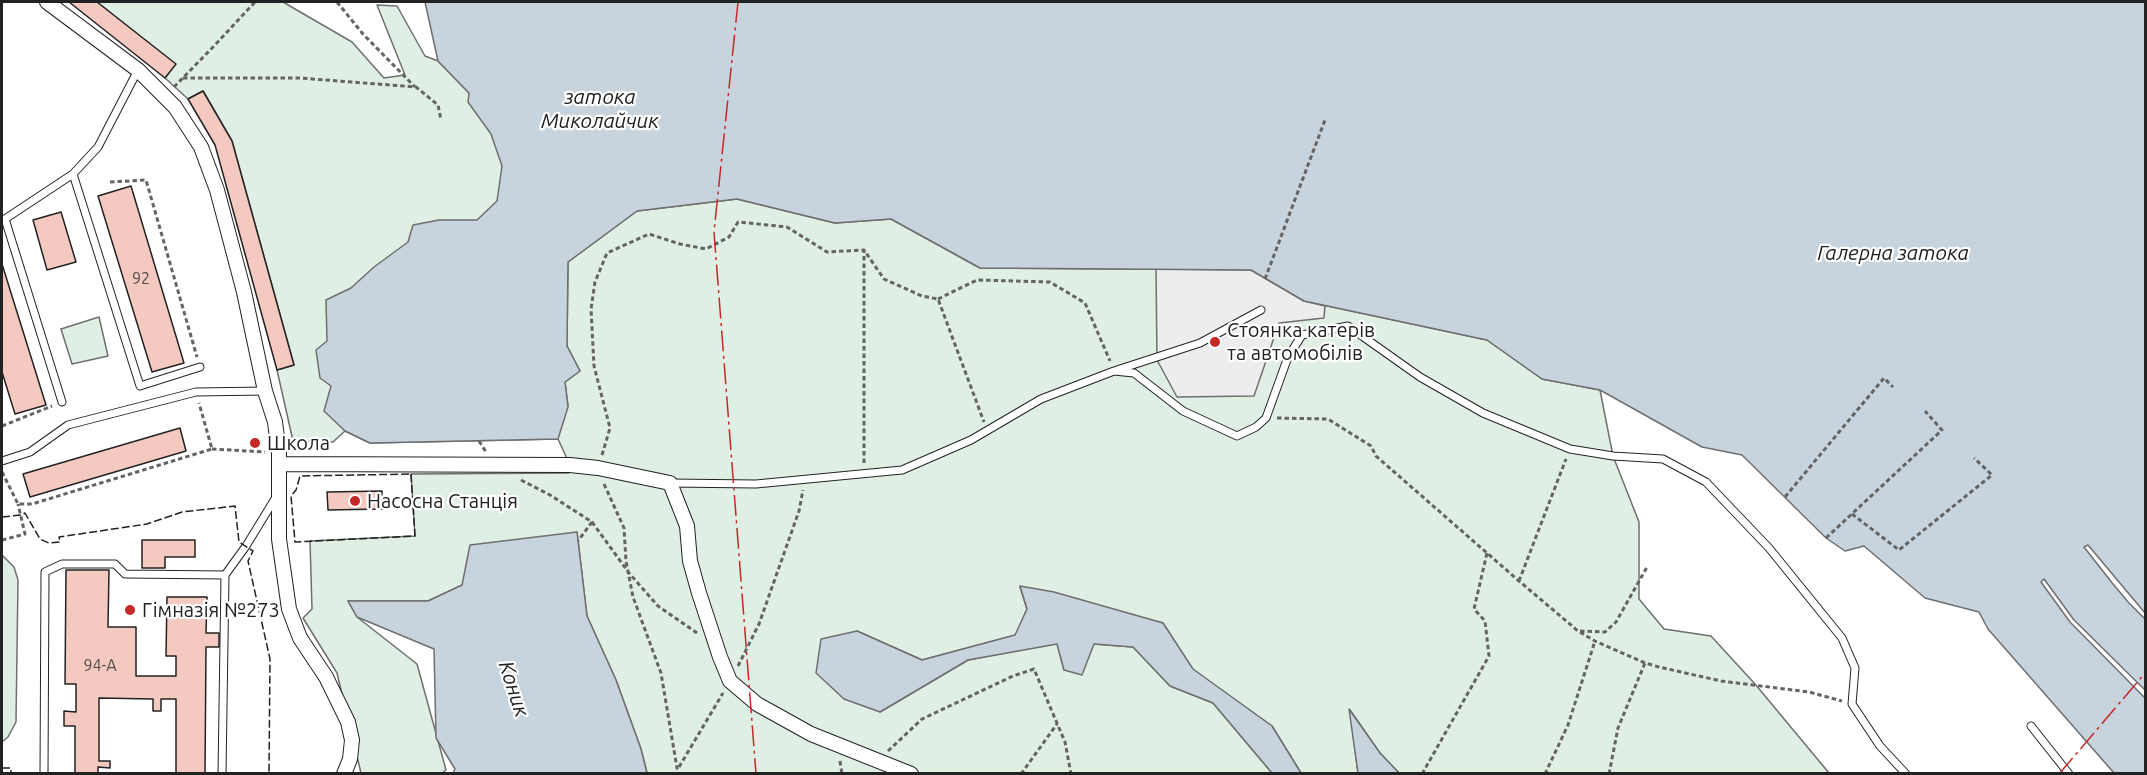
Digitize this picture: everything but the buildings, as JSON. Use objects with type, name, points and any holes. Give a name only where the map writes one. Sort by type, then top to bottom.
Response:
[{"type":"street","points":[[47,2],[138,70],[175,107],[201,147],[217,190],[244,292],[274,422],[279,464],[279,539],[289,609],[300,638],[326,677],[348,722],[352,740],[350,759],[344,774]]},
{"type":"street","points":[[279,464],[570,465],[598,468],[670,483],[687,526],[690,561],[716,646],[730,681],[757,704],[811,734],[911,774]]},
{"type":"lane","points":[[62,402],[3,218],[73,174],[98,147],[138,70]]},
{"type":"lane","points":[[73,174],[140,386],[200,367]]},
{"type":"lane","points":[[670,483],[756,484],[902,470],[971,440],[1041,399],[1114,371],[1200,343],[1262,310]]},
{"type":"lane","points":[[1114,371],[1134,373],[1183,411],[1237,436],[1256,427],[1266,418],[1288,357],[1302,335],[1348,326],[1420,377],[1483,413],[1570,449],[1613,456],[1663,459],[1706,482],[1769,548],[1842,638],[1855,668],[1852,704],[1880,746],[1906,774]]},
{"type":"lane","points":[[2,461],[30,452],[68,425],[196,392],[265,391]]},
{"type":"lane","points":[[222,774],[225,575],[279,493]]},
{"type":"lane","points":[[44,774],[45,572],[62,564],[115,564],[125,574],[225,575]]},
{"type":"lane","points":[[2031,726],[2069,774]]},
{"type":"path","points":[[164,96],[255,2]]},
{"type":"path","points":[[338,2],[363,34],[416,87],[438,105],[441,120]]},
{"type":"path","points":[[183,78],[300,78],[416,87]]},
{"type":"path","points":[[1265,279],[1325,120]]},
{"type":"path","points":[[110,182],[146,180],[200,367]]},
{"type":"path","points":[[678,774],[661,673],[633,597],[624,528],[598,468],[610,428],[594,366],[591,309],[595,282],[607,253],[649,234],[706,249],[729,237],[738,222],[787,227],[827,252],[864,250]]},
{"type":"path","points":[[864,250],[884,279],[922,296],[938,299],[977,280],[1050,282],[1085,303],[1114,371]]},
{"type":"path","points":[[864,250],[864,474]]},
{"type":"path","points":[[938,299],[987,431]]},
{"type":"path","points":[[1785,497],[1884,378],[1893,387]]},
{"type":"path","points":[[196,392],[212,449]]},
{"type":"path","points":[[2,426],[62,402]]},
{"type":"path","points":[[1826,538],[1942,430],[1925,411]]},
{"type":"path","points":[[1266,418],[1328,419],[1371,446],[1376,456],[1519,581],[1578,631],[1595,641],[1645,663],[1721,681],[1809,692],[1852,704]]},
{"type":"path","points":[[2,420],[7,424]]},
{"type":"path","points":[[479,441],[497,466],[550,495],[592,522],[629,573],[658,606],[716,646]]},
{"type":"path","points":[[18,504],[32,504],[212,449],[265,452]]},
{"type":"path","points":[[1519,581],[1570,449]]},
{"type":"path","points":[[1852,514],[1899,550],[1992,475],[1974,458]]},
{"type":"path","points":[[2,472],[18,504],[25,534],[2,540]]},
{"type":"path","points":[[678,769],[730,681],[759,624],[799,511],[805,480]]},
{"type":"path","points":[[578,541],[592,522]]},
{"type":"path","points":[[1422,774],[1489,656],[1485,621],[1474,609],[1487,553]]},
{"type":"path","points":[[1578,631],[1605,632],[1616,622],[1647,567]]},
{"type":"path","points":[[1545,774],[1568,725],[1595,641]]},
{"type":"path","points":[[1609,774],[1618,728],[1645,663]]},
{"type":"path","points":[[878,761],[922,719],[1012,676],[1034,669],[1065,742],[1071,774]]},
{"type":"path","points":[[1021,774],[1058,724]]},
{"type":"green space","points":[[97,2],[283,2],[352,42],[384,78],[405,75],[377,5],[397,6],[425,56],[438,61],[469,93],[538,195],[568,406],[565,382],[580,371],[567,346],[568,262],[637,211],[737,199],[835,223],[891,219],[980,268],[1251,270],[1304,301],[1487,340],[1542,379],[1600,390],[1613,456],[1639,522],[1639,599],[1664,629],[1711,636],[1755,684],[1829,773],[1399,773],[1380,753],[1350,710],[1358,773],[1301,773],[1272,726],[1192,669],[1163,623],[1020,587],[1027,609],[1016,635],[922,660],[857,631],[880,712],[968,660],[1057,643],[1064,670],[1094,644],[1133,647],[1170,686],[1213,703],[1272,773],[647,773],[641,749],[616,680],[587,616],[577,532],[428,601],[348,601],[357,617],[417,664],[446,770],[441,774],[361,773],[337,673],[303,618],[312,609],[310,541],[415,536],[411,474],[569,473],[570,465],[558,439],[370,443],[345,431],[333,442],[293,441],[277,370],[294,365],[232,141],[203,91],[188,99],[165,78],[175,64]]},
{"type":"green space","points":[[99,317],[108,356],[72,364],[61,329]]},
{"type":"green space","points":[[2,555],[14,567],[18,580],[16,722],[8,737],[2,742]]},
{"type":"shaded area","name":"Стоянка катерів та автомобілів","points":[[1156,269],[1251,270],[1304,301],[1325,306],[1324,318],[1279,323],[1254,396],[1177,397],[1157,360]]},
{"type":"water","name":"Галерна затока","points":[[425,2],[2145,2],[2145,773],[2114,773],[1988,629],[1979,612],[1925,598],[1864,546],[1845,551],[1826,538],[1742,455],[1702,447],[1600,390],[1542,379],[1487,340],[1304,301],[1251,270],[980,268],[891,219],[835,223],[737,199],[637,211],[568,262],[567,346],[580,371],[565,382],[568,407],[558,439],[370,443],[345,431],[324,411],[331,386],[320,378],[316,350],[327,341],[326,300],[351,288],[374,267],[408,242],[413,225],[439,220],[477,220],[497,201],[502,166],[491,134],[468,102],[469,93],[438,61]]},
{"type":"water","name":"Коник","points":[[577,532],[587,616],[616,680],[641,749],[647,773],[453,773],[455,769],[436,738],[434,649],[357,617],[348,601],[428,601],[462,585],[470,545]]},
{"type":"water","points":[[1020,586],[1054,592],[1163,623],[1193,669],[1272,726],[1301,773],[1272,773],[1213,703],[1170,686],[1133,647],[1094,644],[1082,675],[1064,670],[1057,644],[968,660],[880,712],[844,699],[816,673],[821,639],[857,631],[922,660],[1015,635],[1027,609]]},
{"type":"water","points":[[1349,709],[1380,753],[1399,773],[1358,773]]},
{"type":"pier","points":[[2088,545],[2145,613],[2145,619],[2129,603],[2084,547]]},
{"type":"pier","points":[[2044,579],[2074,620],[2145,690],[2145,698],[2070,622],[2041,582]]},
{"type":"fence","points":[[411,474],[415,536],[295,542],[291,496],[296,490],[300,476],[411,474]]},
{"type":"fence","points":[[2,517],[25,513],[40,539],[49,543],[60,542],[59,537],[147,524],[182,512],[235,506],[239,542],[253,551],[248,561],[270,659],[269,774]]},
{"type":"fence","points":[[2,768],[11,768],[11,774]]},
{"type":"power","points":[[738,2],[714,232],[756,774]]},
{"type":"power","points":[[2059,774],[2146,672]]},
{"type":"place","name":"Стоянка катерів та автомобілів","points":[[1215,342]]},
{"type":"place","name":"Школа","points":[[255,443]]},
{"type":"place","name":"Насосна Станція","points":[[355,501]]},
{"type":"place","name":"Гімназія №273","points":[[130,610]]},
{"type":"water label","name":"затока Миколайчик","points":[[600,109]]}]
